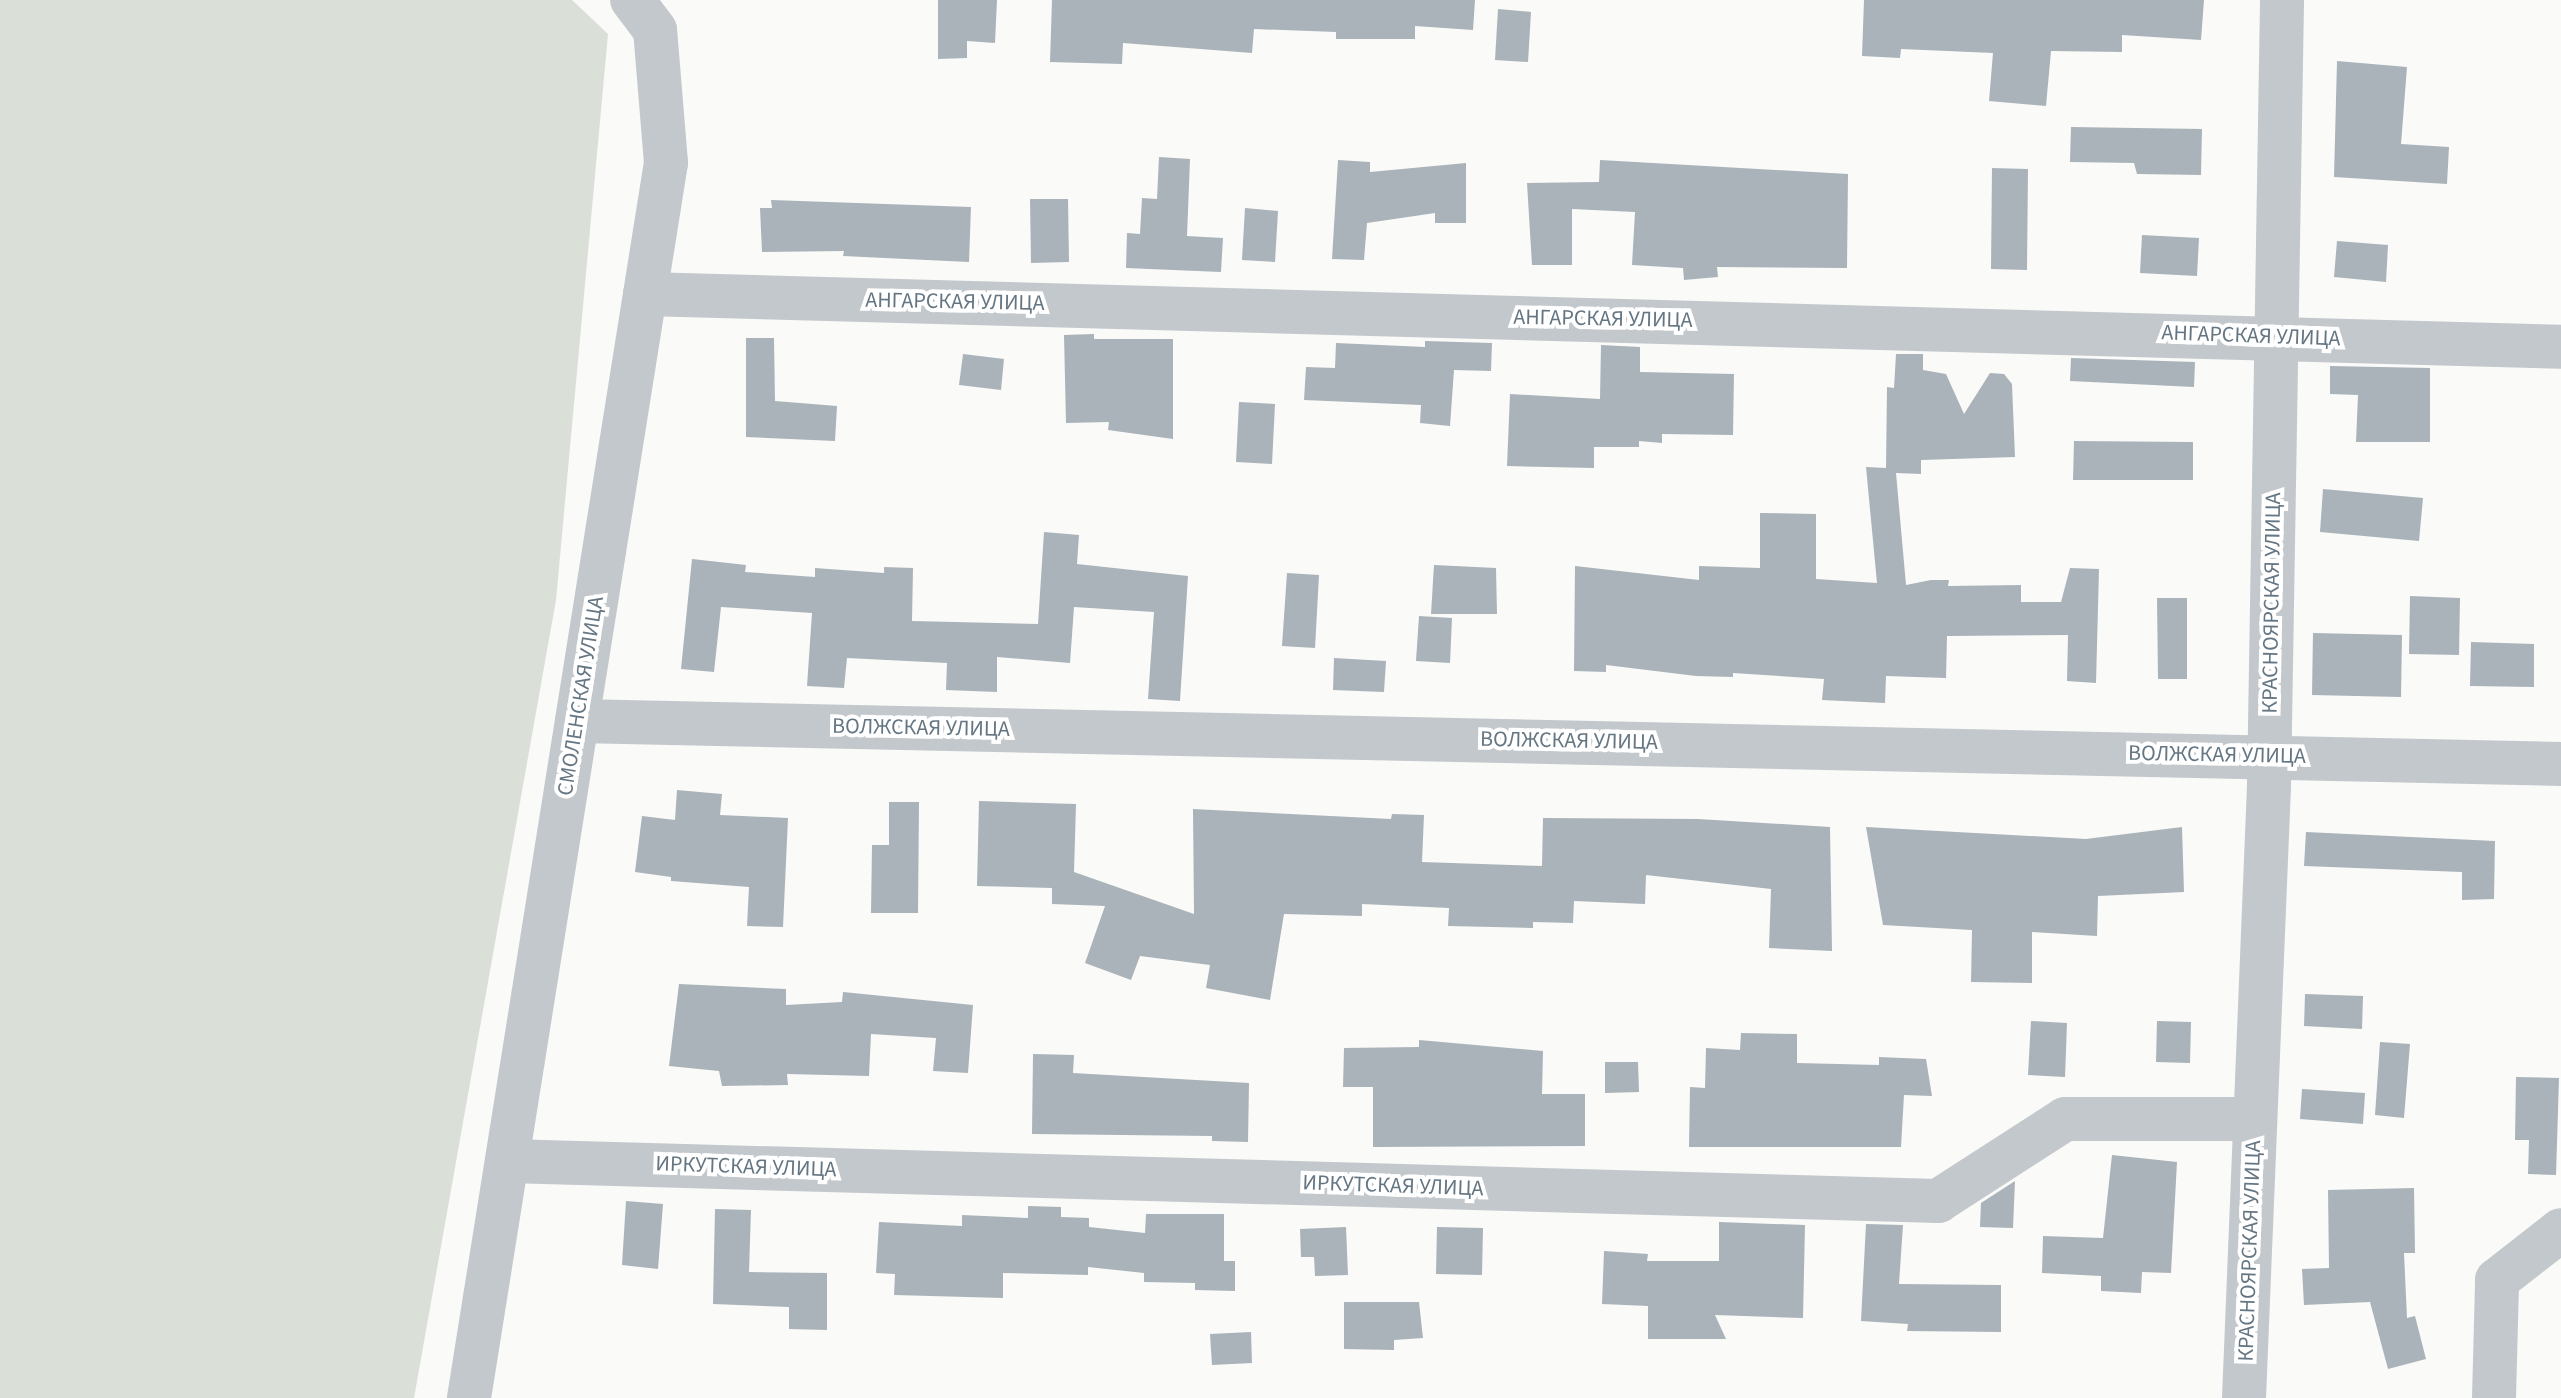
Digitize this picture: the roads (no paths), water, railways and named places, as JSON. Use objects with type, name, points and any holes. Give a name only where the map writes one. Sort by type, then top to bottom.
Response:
[{"type":"street","name":"СМОЛЕНСКАЯ УЛИЦА","points":[[469,1398],[666,163],[655,30],[632,0]]},
{"type":"street","name":"КРАСНОЯРСКАЯ УЛИЦА","points":[[2244,1398],[2270,755],[2282,0]]},
{"type":"street","name":"АНГАРСКАЯ УЛИЦА","points":[[645,294],[2277,336],[2561,347]]},
{"type":"street","name":"ВОЛЖСКАЯ УЛИЦА","points":[[577,721],[2270,755],[2561,764]]},
{"type":"street","name":"ИРКУТСКАЯ УЛИЦА","points":[[507,1161],[1938,1201],[2065,1119],[2255,1119]]},
{"type":"street","points":[[2494,1398],[2497,1280],[2561,1230]]}]
